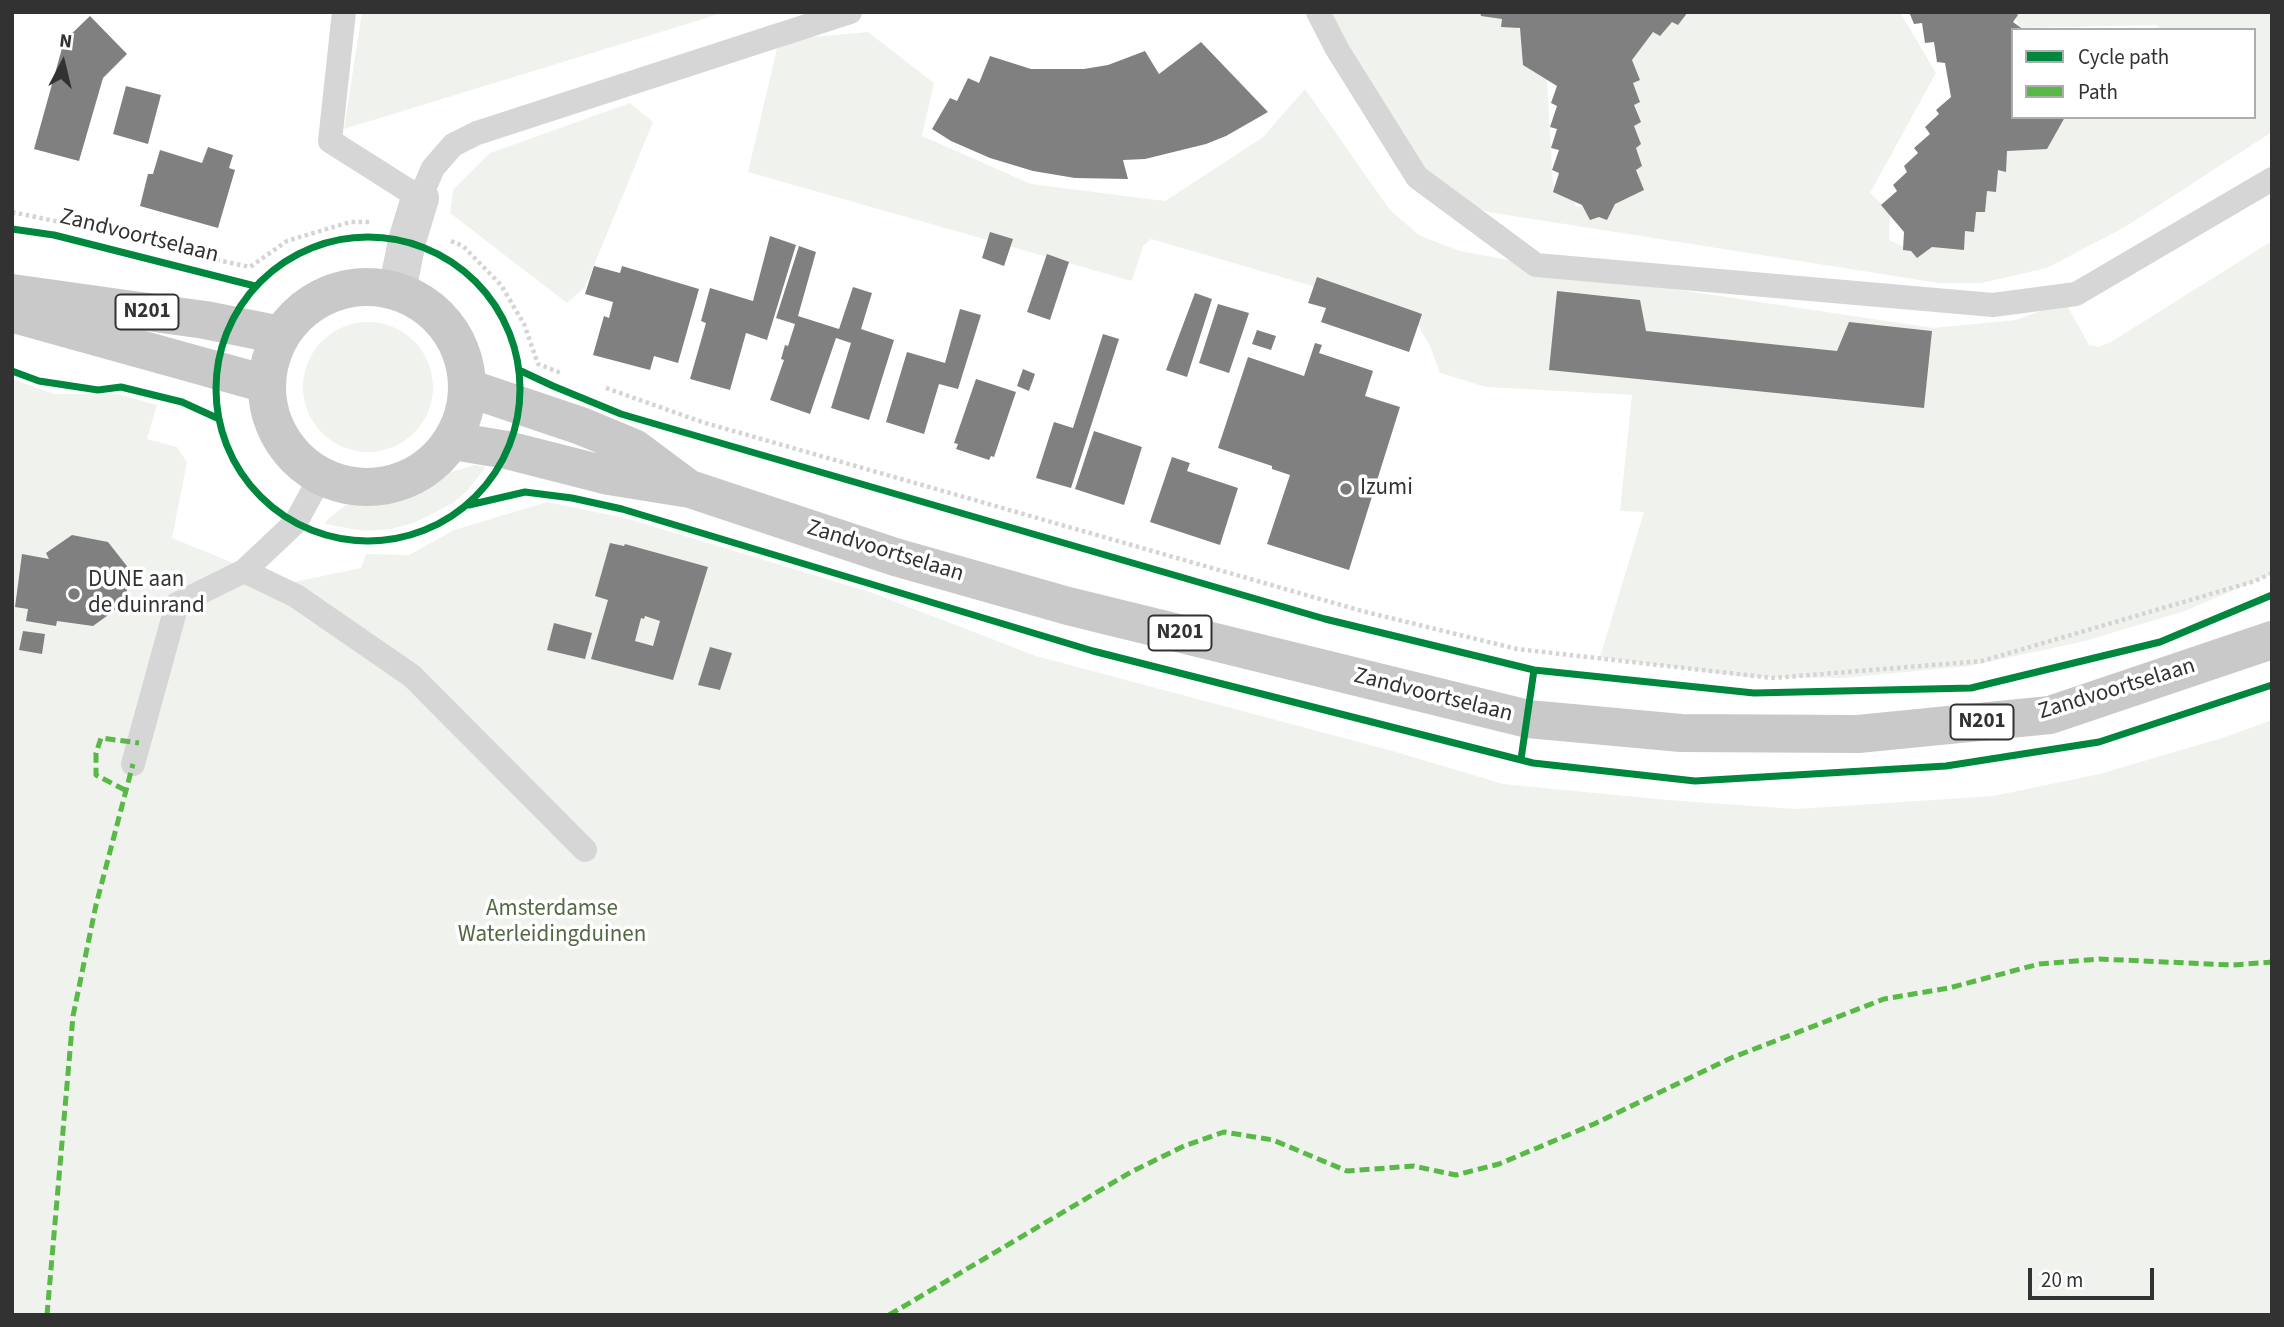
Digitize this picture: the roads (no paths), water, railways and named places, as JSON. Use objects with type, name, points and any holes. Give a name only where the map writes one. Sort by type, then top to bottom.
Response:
[{"type":"main road","points":[[363,286],[397,291],[429,308],[453,335],[468,375],[465,415],[453,441],[440,456],[419,472],[393,483],[354,486],[321,476],[293,456],[281,440],[272,420],[266,384],[268,368],[280,335],[295,316],[316,299],[336,291],[363,286]]},
{"type":"main road","name":"N201","points":[[12,293],[205,320],[280,335]]},
{"type":"main road","name":"N201","points":[[12,313],[266,384]]},
{"type":"main road","name":"Zandvoortselaan","points":[[468,388],[569,422],[634,448],[690,489]]},
{"type":"main road","name":"Zandvoortselaan","points":[[453,441],[508,450],[609,476],[690,489],[895,557],[1068,606],[1528,719],[1667,732],[1858,734],[2050,715],[2272,640]]},
{"type":"street","points":[[397,291],[416,212]]},
{"type":"lane","points":[[344,12],[330,141],[416,212],[433,168],[453,145],[477,133],[850,12]]},
{"type":"lane","points":[[1318,12],[1337,49],[1417,177],[1536,265],[1993,305],[2076,294],[2272,179]]},
{"type":"lane","points":[[133,764],[177,604],[244,571],[296,522],[321,476]]},
{"type":"lane","points":[[244,571],[296,597],[412,676],[586,850]]},
{"type":"place","name":"Izumi","points":[[1346,489]]},
{"type":"place","name":"DUNE aan de duinrand","points":[[74,594]]},
{"type":"park label","name":"Amsterdamse Waterleidingduinen","points":[[552,923]]}]
